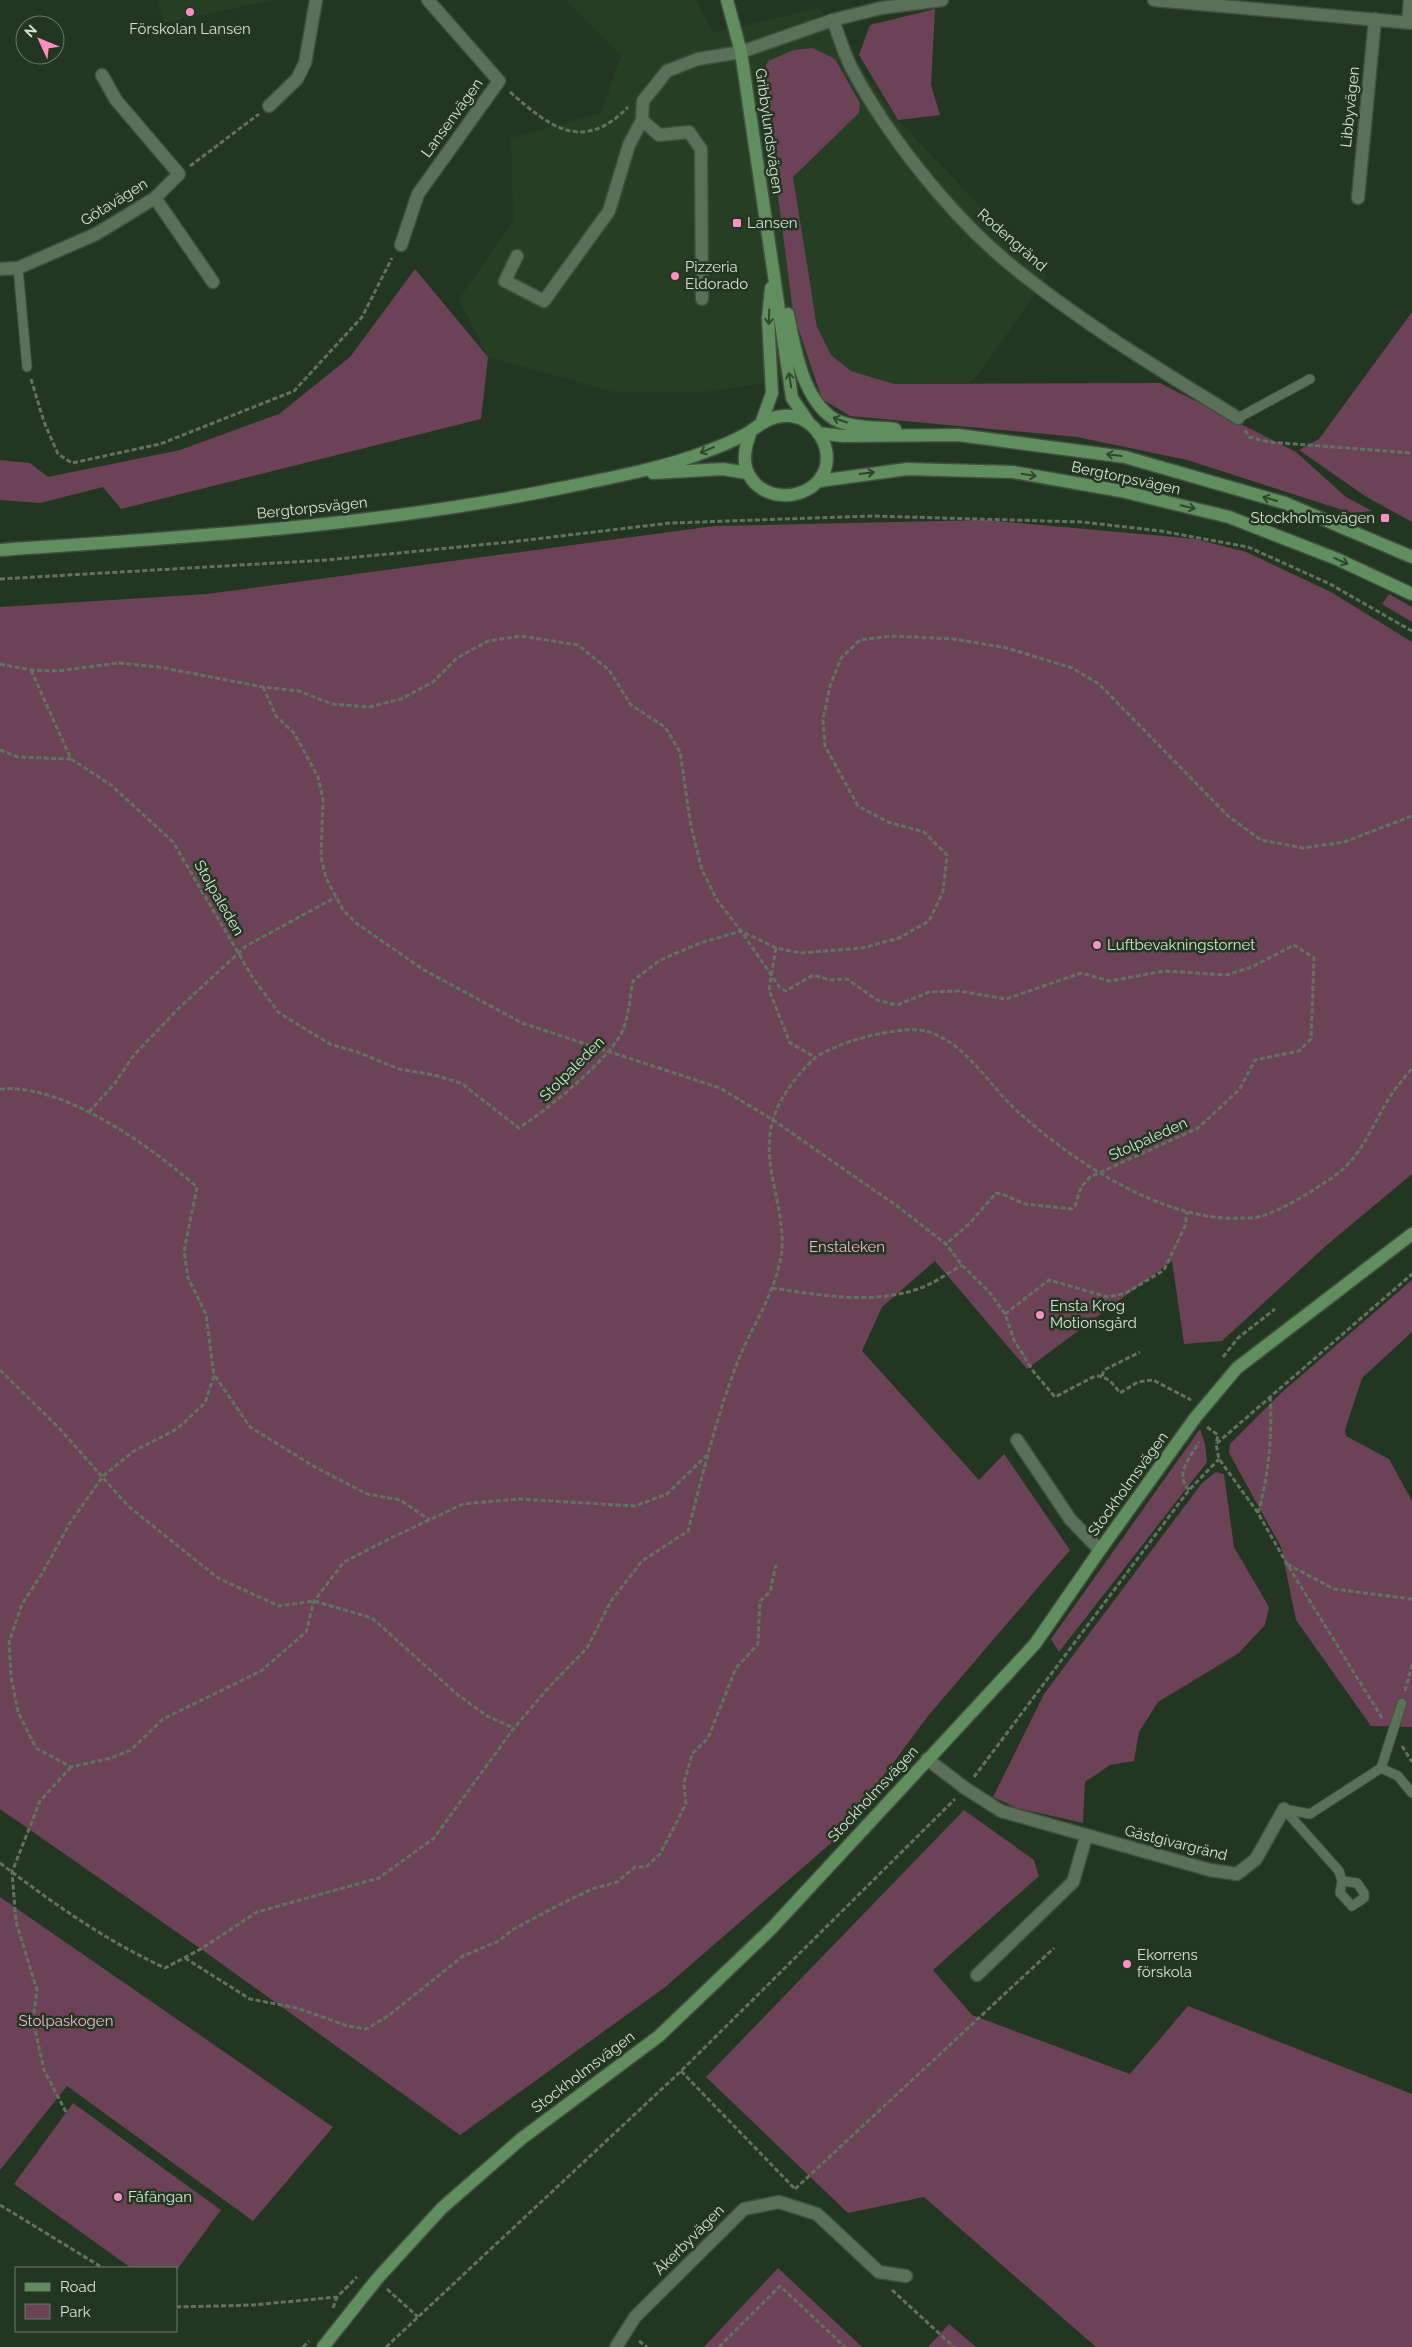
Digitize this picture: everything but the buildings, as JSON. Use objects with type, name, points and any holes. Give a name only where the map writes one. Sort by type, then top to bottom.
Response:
[{"type":"main road","name":"Gribbylundsvägen","points":[[727,0],[741,52],[792,398],[809,424]]},
{"type":"main road","name":"Gribbylundsvägen","points":[[762,421],[772,393],[768,318],[773,269]]},
{"type":"main road","points":[[773,269],[785,297],[792,337],[810,392],[819,406],[835,419],[858,425],[958,435]]},
{"type":"main road","name":"Bergtorpsvägen","points":[[0,550],[200,536],[345,522],[512,498],[624,475],[691,457],[751,431],[762,421],[785,415],[799,418],[809,424],[818,433],[827,450],[827,466],[819,480],[808,490],[783,496],[766,492],[755,484],[747,473],[723,469],[624,475]]},
{"type":"main road","points":[[747,473],[746,444],[751,431]]},
{"type":"main road","name":"Bergtorpsvägen","points":[[818,433],[843,436],[958,435],[1125,456],[1285,503],[1412,557]]},
{"type":"main road","name":"Bergtorpsvägen","points":[[819,480],[907,469],[1003,472],[1121,491],[1229,517],[1336,559],[1412,594]]},
{"type":"main road","name":"Stockholmsvägen","points":[[329,2344],[376,2279],[442,2208],[521,2139],[658,2036],[771,1929],[1035,1644],[1195,1418],[1237,1368],[1412,1234]]},
{"type":"street","points":[[269,106],[297,79],[305,64],[316,0]]},
{"type":"street","name":"Lansenvägen","points":[[401,244],[418,194],[499,81],[428,0]]},
{"type":"street","points":[[517,256],[504,281],[544,301],[609,211],[629,145],[642,120],[643,101],[667,70],[698,59],[741,52],[833,20],[881,8],[942,0]]},
{"type":"street","points":[[1154,0],[1410,22],[1410,0]]},
{"type":"street","name":"Libbyvägen","points":[[1358,198],[1375,19]]},
{"type":"street","name":"Rodengränd","points":[[833,20],[852,68],[891,134],[960,216],[1005,260],[1066,306],[1108,336],[1238,418]]},
{"type":"street","points":[[102,76],[116,100],[179,174]]},
{"type":"street","points":[[642,120],[659,135],[690,132],[701,149],[702,299]]},
{"type":"street","name":"Götavägen","points":[[0,268],[18,268],[96,234],[155,198],[179,174]]},
{"type":"street","points":[[155,198],[213,282]]},
{"type":"street","points":[[1017,1440],[1070,1519],[1100,1550]]},
{"type":"street","name":"Gästgivargränd","points":[[927,1759],[1001,1812],[1210,1870],[1237,1874],[1256,1859],[1284,1809]]},
{"type":"street","points":[[978,1975],[1073,1882],[1086,1837]]},
{"type":"street","name":"Åkerbyvägen","points":[[616,2347],[635,2317],[744,2208],[779,2202],[817,2214],[879,2272]]},
{"type":"street","points":[[879,2272],[906,2276]]},
{"type":"lane","points":[[18,268],[27,367]]},
{"type":"lane","points":[[1238,418],[1310,379]]},
{"type":"lane","points":[[1284,1809],[1310,1814],[1381,1768],[1394,1734],[1402,1703]]},
{"type":"lane","points":[[1381,1768],[1398,1776],[1412,1793]]},
{"type":"lane","points":[[1284,1809],[1339,1871],[1342,1881]]},
{"type":"path","points":[[499,81],[531,110],[572,133],[592,131],[610,124],[633,100]]},
{"type":"path","points":[[179,174],[269,106]]},
{"type":"path","points":[[27,367],[44,422],[58,454],[72,464],[160,444],[294,391],[362,317],[386,266],[401,244]]},
{"type":"path","points":[[1238,418],[1249,437],[1269,442],[1412,453]]},
{"type":"path","points":[[0,579],[327,560],[510,542],[670,523],[872,516],[1082,522],[1161,531],[1248,547],[1330,584],[1412,631]]},
{"type":"path","points":[[0,664],[31,670],[58,671],[118,663],[159,666],[263,687],[299,690],[332,704],[369,707],[401,698],[434,682],[457,658],[488,641],[521,636],[578,645],[609,670],[631,705],[665,727],[680,752],[691,826],[702,870],[717,900],[751,943],[772,979]]},
{"type":"path","points":[[741,931],[776,948],[800,953],[862,948],[899,938],[929,921],[943,892],[947,854],[924,832],[888,822],[858,806],[825,746],[823,719],[830,686],[841,658],[860,640],[891,636],[954,639],[1008,648],[1072,668],[1099,684],[1228,816],[1261,840],[1303,848],[1344,842],[1412,816]]},
{"type":"path","points":[[0,750],[18,757],[71,759],[31,670]]},
{"type":"path","points":[[263,687],[276,716],[294,733],[318,777],[323,799],[321,857],[326,878],[343,910],[356,923],[424,970],[522,1023],[720,1088],[773,1120],[897,1206],[946,1244],[962,1265],[991,1294],[1005,1314],[1014,1340],[1033,1371],[1055,1398],[1095,1376],[1102,1376],[1109,1380],[1120,1393],[1144,1380],[1161,1383],[1191,1400],[1186,1406],[1186,1411],[1218,1435],[1216,1444],[1219,1459],[1258,1513],[1286,1564],[1375,1708],[1412,1762]]},
{"type":"path","name":"Stolpaleden","points":[[71,759],[111,785],[173,842],[239,954],[279,1013],[330,1044],[357,1052],[399,1070],[434,1075],[462,1083],[519,1128],[544,1112],[608,1052],[624,1028],[632,981],[660,960],[700,943],[741,931]]},
{"type":"path","points":[[89,1112],[115,1083],[140,1048],[179,1008],[246,946],[336,897]]},
{"type":"path","name":"Stolpaleden","points":[[772,979],[780,988],[786,991],[812,975],[830,980],[847,979],[877,1000],[896,1005],[929,992],[959,990],[1006,999],[1081,973],[1110,981],[1164,971],[1226,975],[1252,967],[1294,945],[1314,958],[1311,1039],[1299,1051],[1255,1060],[1239,1090],[1198,1128],[1090,1177],[1081,1187],[1075,1206],[1072,1208],[1025,1204],[996,1193],[970,1223],[946,1244]]},
{"type":"path","points":[[776,948],[769,990],[790,1042],[815,1057]]},
{"type":"path","points":[[0,1863],[39,1895],[123,1948],[165,1968],[202,1949],[257,1912],[379,1878],[434,1838],[514,1728],[549,1687],[587,1648],[611,1601],[642,1561],[688,1530],[708,1455],[739,1359],[772,1288],[782,1249],[780,1212],[769,1158],[773,1120],[790,1085],[815,1057],[854,1040],[892,1031],[926,1031],[951,1043],[1012,1106],[1048,1139],[1098,1173],[1187,1212],[1224,1219],[1260,1217],[1296,1199],[1343,1169],[1366,1139],[1393,1092],[1412,1068]]},
{"type":"path","points":[[0,1089],[42,1092],[89,1112],[165,1159],[197,1187],[184,1251],[188,1278],[206,1314],[214,1376],[205,1403],[177,1429],[134,1451],[102,1476],[70,1523],[43,1572],[22,1604],[9,1642],[11,1676],[18,1712],[36,1748],[71,1767]]},
{"type":"path","points":[[1005,1314],[1048,1280],[1108,1297],[1126,1293],[1164,1270],[1185,1226],[1187,1212]]},
{"type":"path","points":[[772,1288],[828,1296],[874,1299],[919,1289],[962,1265]]},
{"type":"path","points":[[1216,1444],[1412,1274]]},
{"type":"path","points":[[1102,1376],[1104,1370],[1140,1352]]},
{"type":"path","points":[[0,1370],[59,1428],[128,1506],[218,1578],[279,1606],[314,1601],[372,1618],[458,1695],[486,1716],[514,1728]]},
{"type":"path","points":[[214,1376],[250,1427],[315,1467],[367,1494],[400,1500],[430,1520]]},
{"type":"path","points":[[1258,1513],[1263,1496],[1271,1413],[1270,1397]]},
{"type":"path","points":[[1204,1433],[1207,1427]]},
{"type":"path","points":[[1189,1490],[1182,1482],[1181,1474],[1201,1438]]},
{"type":"path","points":[[66,2112],[44,2070],[33,2020],[37,1990],[16,1922],[12,1872],[40,1801],[71,1767],[111,1758],[131,1750],[163,1719],[261,1671],[306,1632],[314,1601],[344,1562],[463,1504],[518,1499],[635,1506],[667,1494],[708,1455]]},
{"type":"path","points":[[386,2347],[681,2071],[965,1788],[1189,1490],[1219,1459]]},
{"type":"path","points":[[1286,1564],[1334,1589],[1412,1599]]},
{"type":"path","points":[[185,1958],[250,1999],[297,2008],[348,2026],[366,2029],[388,2016],[462,1956],[499,1941],[512,1930],[555,1906],[592,1889],[617,1882],[635,1867],[646,1867],[660,1854],[686,1804],[684,1783],[692,1754],[708,1738],[736,1668],[758,1644],[760,1601],[770,1592],[776,1565]]},
{"type":"path","points":[[1402,1703],[1412,1664]]},
{"type":"path","points":[[795,2189],[1054,1948]]},
{"type":"path","points":[[681,2071],[795,2189],[795,2207]]},
{"type":"path","points":[[0,2205],[101,2267]]},
{"type":"path","points":[[178,2307],[253,2305],[337,2297],[363,2271],[376,2279],[418,2317]]},
{"type":"path","points":[[879,2272],[888,2287],[952,2346]]},
{"type":"path","points":[[719,2347],[780,2286],[845,2347]]},
{"type":"shaded area","name":"Förskolan Lansen","points":[[158,0],[273,0],[164,23]]},
{"type":"shaded area","points":[[566,0],[696,0],[713,33],[819,8],[898,120],[1047,276],[982,370],[969,383],[894,384],[851,371],[704,392],[614,392],[488,357],[459,299],[513,221],[511,138],[601,113],[621,56]]},
{"type":"green space","points":[[935,9],[931,85],[940,115],[898,120],[859,55],[870,25]]},
{"type":"green space","points":[[813,48],[835,59],[860,103],[859,113],[793,177],[817,327],[831,355],[851,371],[894,384],[1160,383],[1296,452],[1346,497],[1372,511],[1352,513],[1187,460],[1077,437],[850,416],[822,399],[793,312],[778,195],[759,84],[768,61],[794,50]]},
{"type":"green space","points":[[415,269],[488,357],[481,419],[121,509],[103,487],[40,503],[0,500],[0,460],[30,463],[48,477],[180,450],[279,414],[350,357]]},
{"type":"green space","points":[[1412,312],[1412,522],[1365,496],[1299,450],[1319,439]]},
{"type":"green space","name":"Enstaleken","points":[[984,520],[1196,539],[1246,552],[1331,592],[1412,642],[1412,1174],[1328,1244],[1222,1341],[1184,1344],[1172,1261],[1027,1369],[935,1261],[882,1307],[862,1351],[979,1480],[1004,1454],[1070,1550],[928,1716],[838,1837],[664,1988],[460,2135],[201,1949],[0,1809],[0,607],[207,594],[714,526]]},
{"type":"green space","points":[[1389,594],[1412,607],[1412,622],[1382,604]]},
{"type":"green space","points":[[1412,1280],[1412,1332],[1362,1378],[1345,1430],[1346,1436],[1389,1459],[1412,1501],[1412,1727],[1371,1726],[1296,1620],[1281,1547],[1229,1453],[1230,1444],[1281,1393]]},
{"type":"green space","points":[[1200,1429],[1205,1444],[1207,1462],[1059,1652],[1051,1639]]},
{"type":"green space","points":[[1216,1472],[1224,1474],[1234,1547],[1269,1607],[1265,1625],[1239,1653],[1158,1702],[1139,1732],[1134,1761],[1110,1765],[1085,1782],[1083,1823],[1017,1808],[993,1797],[1044,1694],[1202,1483]]},
{"type":"green space","points":[[964,1810],[1034,1860],[1039,1876],[933,1970],[972,2015],[1130,2074],[1188,2006],[1412,2094],[1412,2347],[1096,2347],[924,2197],[848,2213],[706,2077]]},
{"type":"green space","name":"Stolpaskogen","points":[[0,1897],[333,2127],[253,2221],[67,2086],[0,2170]]},
{"type":"green space","name":"Fåfängan","points":[[73,2103],[221,2210],[178,2268],[130,2267],[14,2184]]},
{"type":"green space","points":[[778,2268],[862,2347],[704,2347]]},
{"type":"green space","points":[[949,2324],[976,2347],[928,2347]]},
{"type":"place","name":"Förskolan Lansen","points":[[190,12]]},
{"type":"place","name":"Lansen","points":[[737,223]]},
{"type":"place","name":"Pizzeria Eldorado","points":[[675,276]]},
{"type":"place","name":"Stockholmsvägen","points":[[1385,518]]},
{"type":"place","name":"Luftbevakningstornet","points":[[1097,945]]},
{"type":"place","name":"Ensta Krog Motionsgård","points":[[1040,1315]]},
{"type":"place","name":"Ekorrens förskola","points":[[1127,1964]]},
{"type":"place","name":"Fåfängan","points":[[118,2197]]}]
